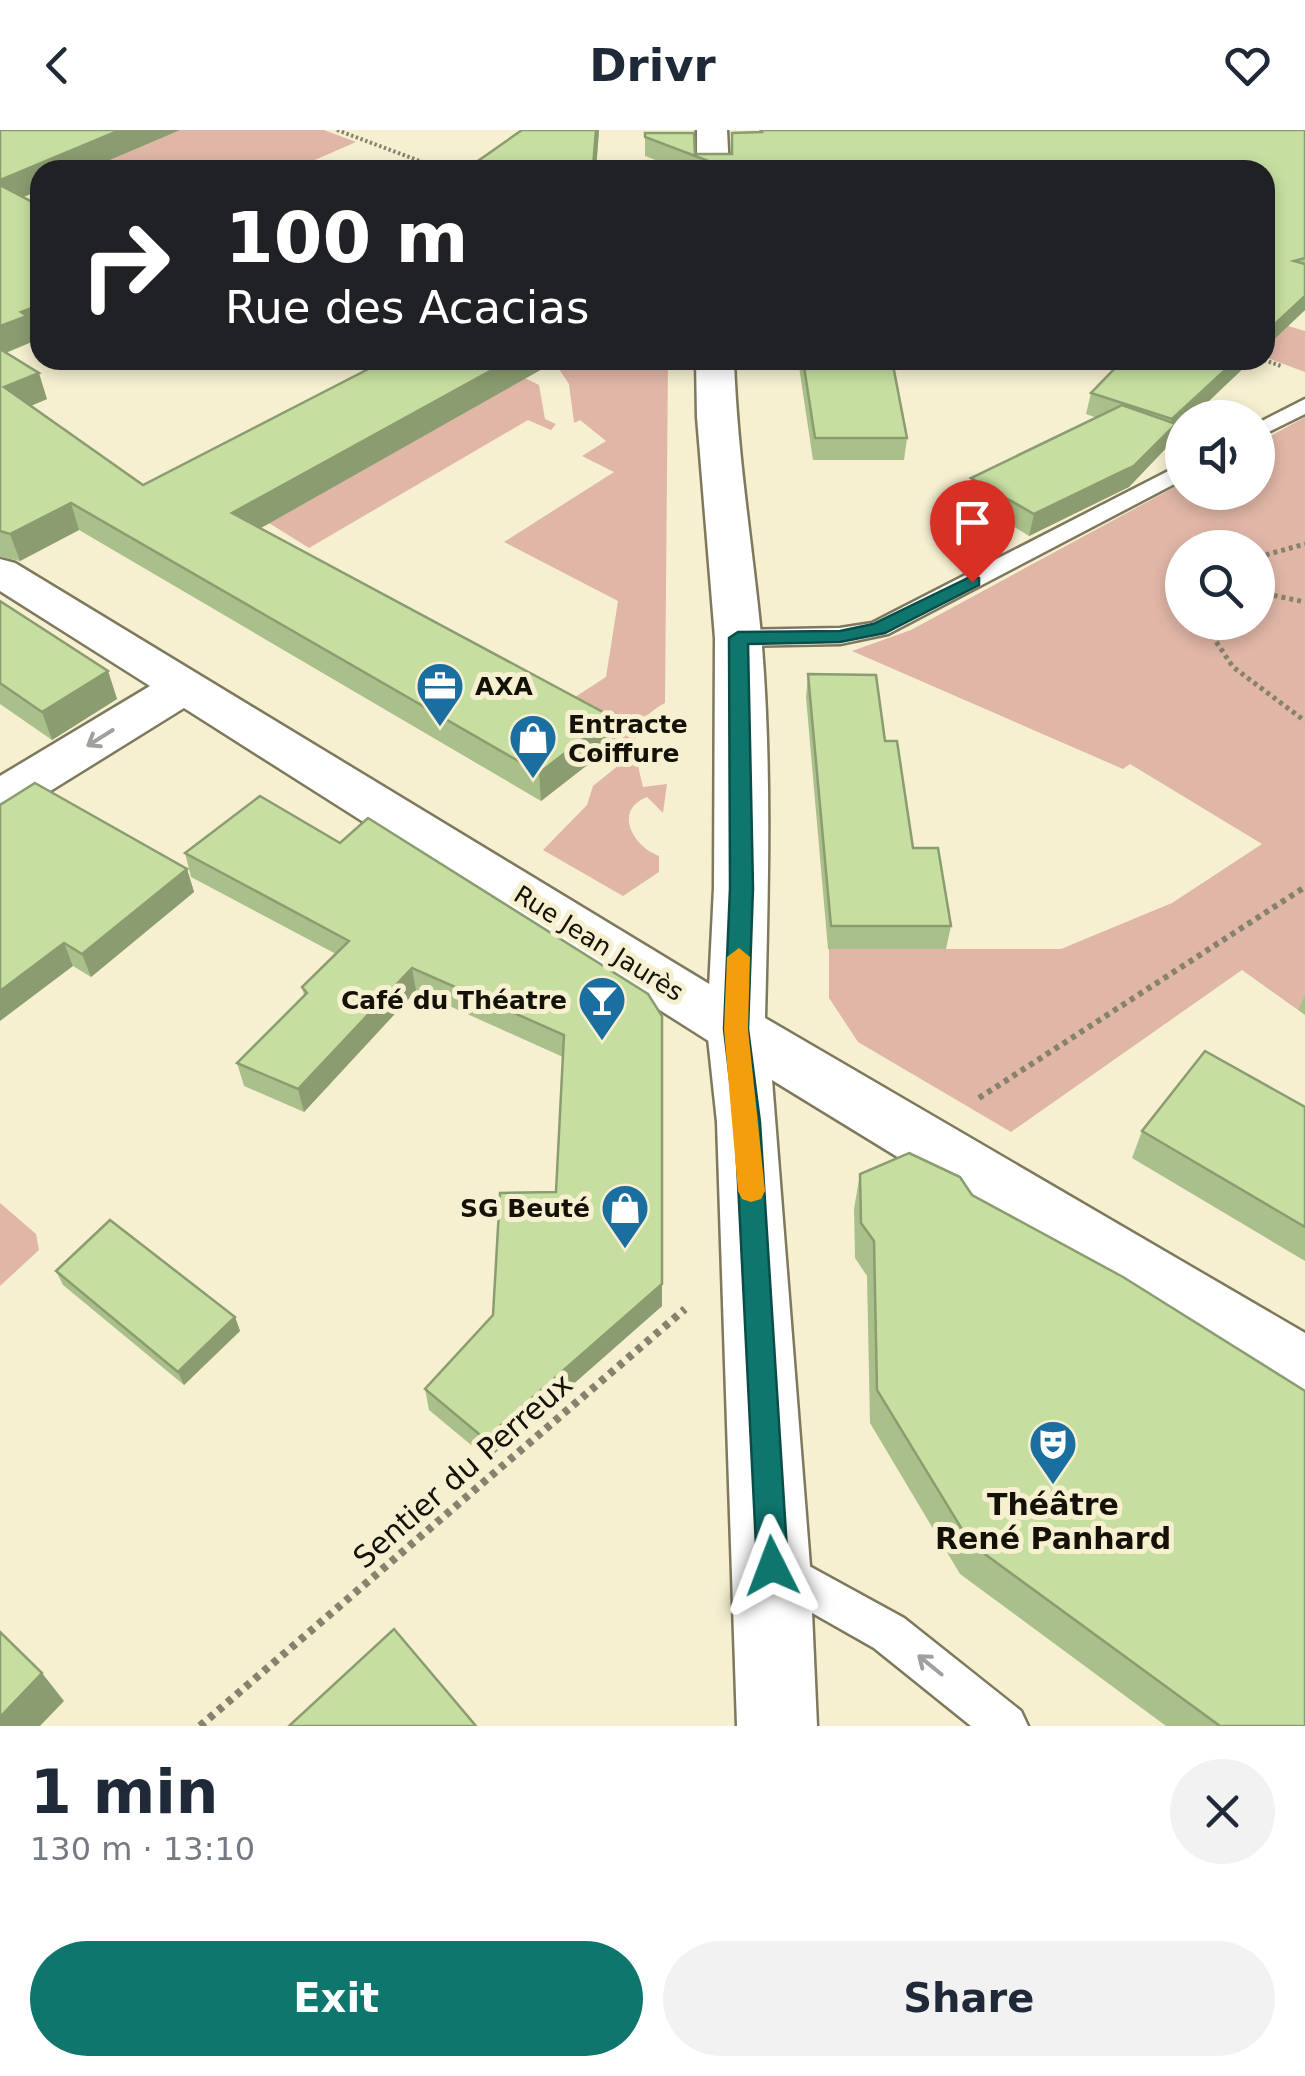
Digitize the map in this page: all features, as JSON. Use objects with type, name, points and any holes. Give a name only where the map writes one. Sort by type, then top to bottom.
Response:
[{"type":"street","points":[[712,130],[713,160]]},
{"type":"street","points":[[715,370],[716,418],[738,638],[742,888],[736,1029],[748,1122],[777,1726]]},
{"type":"street","name":"Rue Jean Jaurès","points":[[0,572],[736,1029],[1305,1370]]},
{"type":"street","points":[[0,800],[184,688]]},
{"type":"lane","points":[[1275,421],[1305,404]]},
{"type":"lane","points":[[738,638],[840,636],[879,629],[1165,479]]},
{"type":"lane","points":[[772,1566],[890,1633],[1006,1726]]},
{"type":"path","points":[[337,130],[417,160]]},
{"type":"path","points":[[1275,552],[1305,544]]},
{"type":"path","points":[[1275,596],[1305,602]]},
{"type":"path","points":[[1213,640],[1223,658],[1248,682],[1305,721]]},
{"type":"path","points":[[966,1106],[1305,887]]},
{"type":"path","name":"Sentier du Perreux","points":[[200,1726],[754,1250]]},
{"type":"shaded area","points":[[121,130],[324,130],[356,142],[315,160],[108,160],[77,149]]},
{"type":"shaded area","points":[[1275,322],[1305,331],[1305,372],[1275,361]]},
{"type":"shaded area","points":[[560,370],[668,370],[665,703],[643,720],[635,749],[643,787],[667,784],[663,813],[647,797],[636,803],[629,819],[635,837],[659,856],[659,872],[623,896],[543,850],[587,805],[593,786],[630,756],[558,708],[606,677],[618,601],[504,542],[614,472],[582,456],[606,441],[580,420],[574,423],[569,384]]},
{"type":"shaded area","points":[[525,378],[539,385],[545,419],[556,424],[551,430],[528,420],[309,548],[269,523]]},
{"type":"shaded area","points":[[1305,417],[1305,1005],[1298,1010],[1242,970],[1011,1132],[858,1042],[829,998],[829,949],[1061,949],[1172,903],[1262,844],[1130,764],[1123,769],[852,651],[911,630],[1165,492],[1165,510],[1275,510],[1275,434]]},
{"type":"shaded area","points":[[0,1203],[36,1234],[39,1250],[0,1286]]},
{"type":"building","points":[[0,130],[120,130],[48,160],[30,160],[30,168],[0,180]]},
{"type":"building","points":[[522,130],[596,130],[594,160],[479,160]]},
{"type":"building","points":[[1305,130],[1305,258],[1294,261],[1305,264],[1305,296],[1275,324],[1275,160],[706,160],[645,137],[645,133],[694,133],[695,154],[732,154],[732,133]]},
{"type":"building","points":[[0,185],[30,201],[30,309],[21,312],[27,316],[0,326]]},
{"type":"building","points":[[0,349],[39,373],[4,387],[143,485],[367,370],[492,370],[232,513],[612,717],[539,773],[71,503],[10,534],[0,531]]},
{"type":"building","points":[[805,370],[894,370],[907,438],[815,438]]},
{"type":"building","points":[[1113,370],[1225,370],[1193,400],[1165,400],[1165,417],[1091,393]]},
{"type":"building","points":[[1122,405],[1165,420],[1165,435],[1134,466],[1034,514],[971,478]]},
{"type":"building","points":[[0,601],[108,671],[42,712],[0,683]]},
{"type":"building","points":[[808,674],[876,675],[885,741],[897,741],[913,848],[938,848],[951,926],[831,926]]},
{"type":"building","points":[[35,783],[187,869],[82,954],[64,943],[0,991],[0,805]]},
{"type":"building","points":[[260,796],[340,843],[368,818],[648,994],[662,1016],[662,1284],[485,1439],[425,1389],[493,1315],[500,1193],[556,1192],[564,1035],[412,968],[298,1089],[237,1063],[307,993],[302,987],[349,941],[185,853]]},
{"type":"building","points":[[1205,1051],[1305,1107],[1305,1227],[1142,1131]]},
{"type":"building","name":"Théâtre René Panhard","points":[[909,1153],[960,1177],[972,1195],[1123,1277],[1305,1391],[1305,1726],[1220,1726],[971,1544],[877,1390],[874,1241],[861,1223],[860,1174]]},
{"type":"building","points":[[110,1220],[235,1317],[178,1372],[56,1271]]},
{"type":"building","points":[[394,1629],[476,1726],[289,1726]]},
{"type":"building","points":[[0,1632],[42,1673],[0,1717]]},
{"type":"slow traffic","points":[[739,957],[736,1029],[748,1122],[751,1191]]},
{"type":"place","name":"AXA","points":[[440,728]]},
{"type":"place","name":"Entracte Coiffure","points":[[533,780]]},
{"type":"place","name":"Café du Théatre","points":[[602,1042]]},
{"type":"place","name":"SG Beuté","points":[[625,1250]]},
{"type":"place","name":"Théâtre René Panhard","points":[[1053,1486]]},
{"type":"route","points":[[772,1566],[748,1122],[736,1029],[742,888],[738,638],[840,636],[879,629],[972,582]]}]
